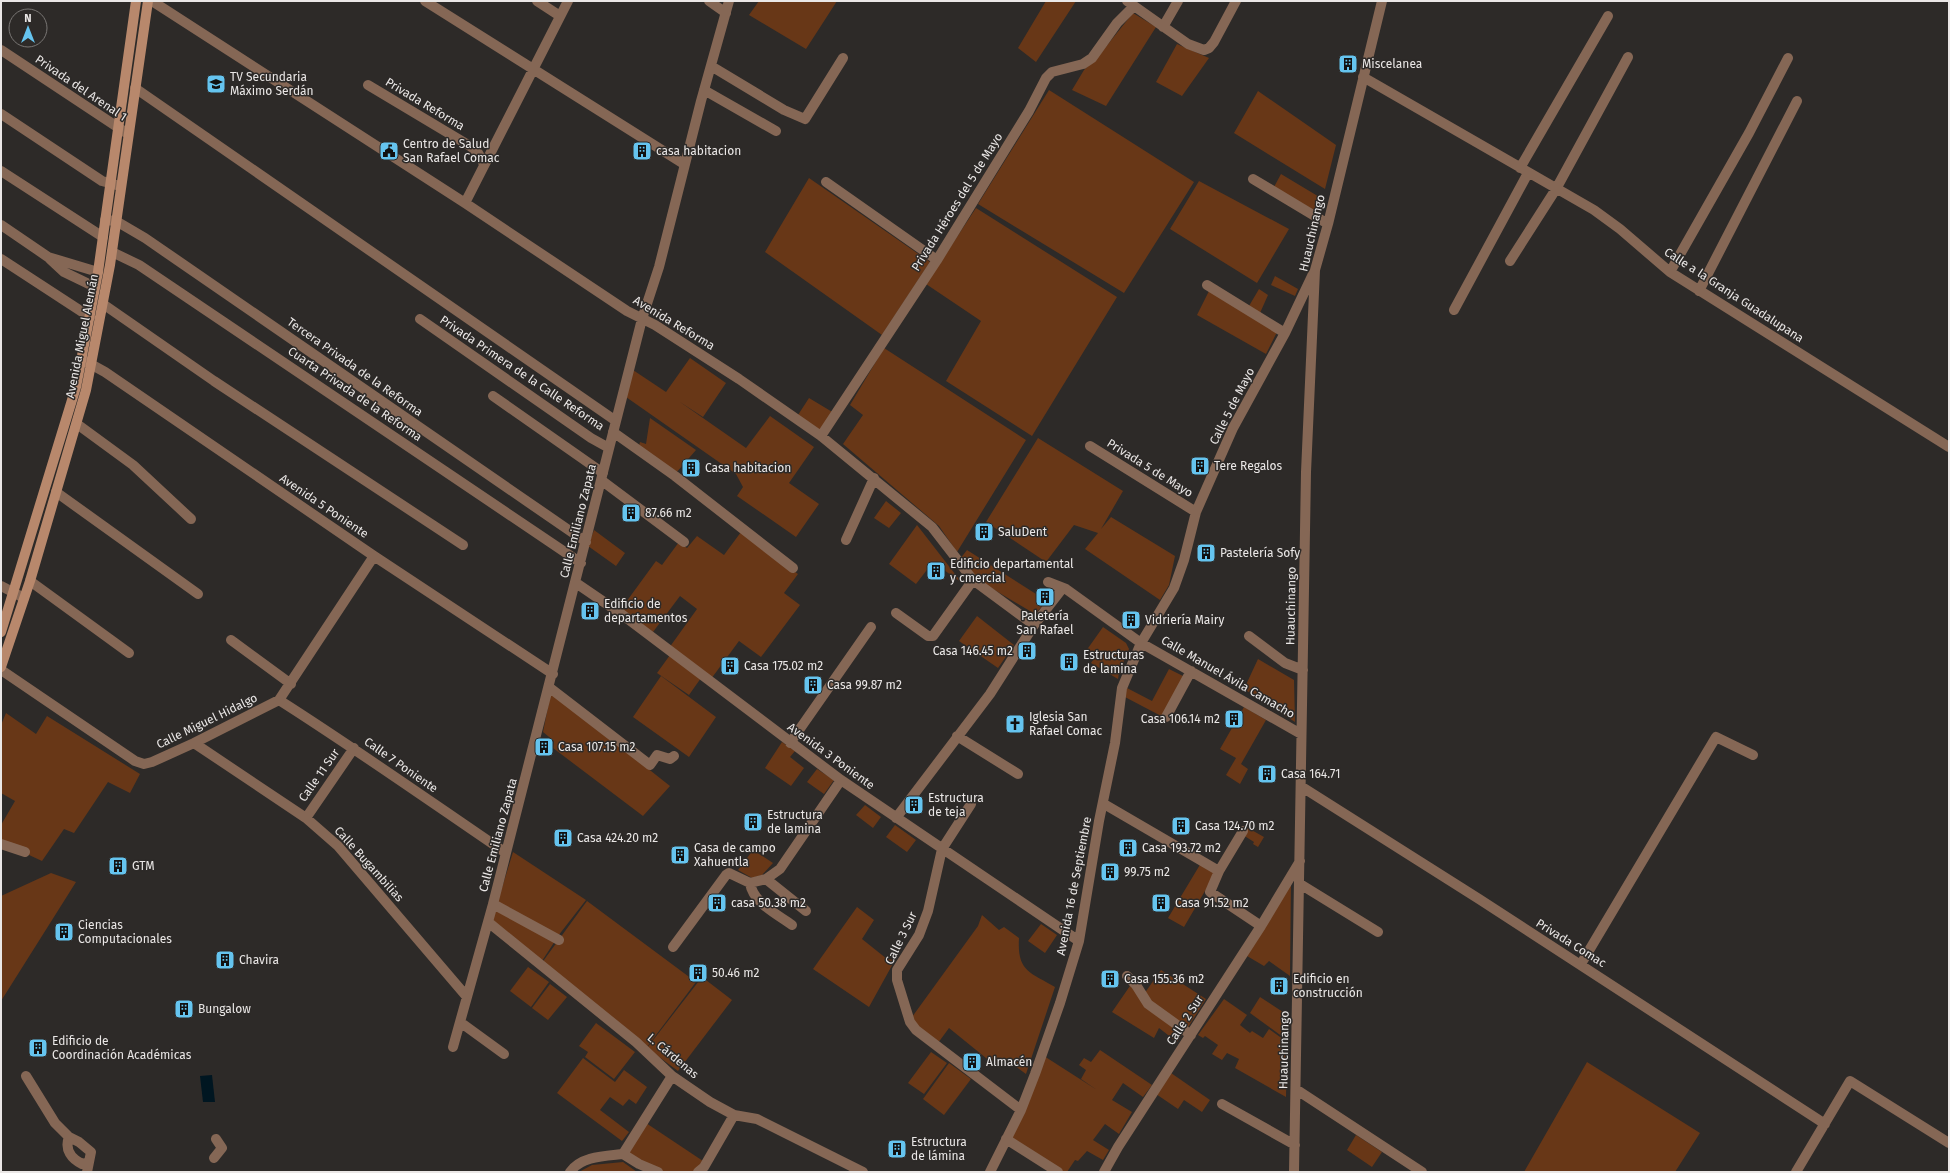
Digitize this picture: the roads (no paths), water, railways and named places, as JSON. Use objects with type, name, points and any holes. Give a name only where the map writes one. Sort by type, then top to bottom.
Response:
[{"type":"main road","name":"Avenida Miguel Alemán","points":[[1,632],[76,387],[98,272],[109,184],[136,1]]},
{"type":"main road","name":"Avenida Miguel Alemán","points":[[1,668],[30,581],[77,424],[92,364],[112,252],[120,186],[148,1]]},
{"type":"street","name":"Avenida Reforma","points":[[152,1],[465,203],[627,311],[739,378],[821,436],[932,526],[973,580],[1034,626]]},
{"type":"street","points":[[425,1],[684,164]]},
{"type":"street","points":[[537,1],[560,16]]},
{"type":"street","points":[[465,203],[568,1]]},
{"type":"street","points":[[709,1],[726,13]]},
{"type":"street","name":"Calle Emiliano Zapata","points":[[453,1047],[493,904],[550,688],[642,319],[659,267],[684,164],[729,1]]},
{"type":"street","points":[[1163,27],[1178,1]]},
{"type":"street","points":[[1131,4],[1188,44],[1204,50],[1209,48],[1214,42],[1236,1]]},
{"type":"street","name":"Huauchinango","points":[[1294,1172],[1301,860],[1301,734],[1306,472],[1314,270],[1328,224],[1382,1]]},
{"type":"street","name":"Privada Héroes del 5 de Mayo","points":[[821,436],[937,260],[1026,116],[1046,78],[1052,72],[1083,64],[1092,58],[1131,4]]},
{"type":"street","points":[[1454,310],[1524,171],[1608,16]]},
{"type":"street","name":"Privada del Arenal 1","points":[[1,50],[128,134]]},
{"type":"street","points":[[1510,261],[1556,190],[1628,57]]},
{"type":"street","points":[[710,66],[784,110],[805,119],[843,58]]},
{"type":"street","points":[[1670,272],[1749,133],[1788,58]]},
{"type":"street","name":"Calle a la Granja Guadalupana","points":[[1363,77],[1556,190],[1594,210],[1620,229],[1670,272],[1949,447]]},
{"type":"street","name":"Privada Reforma","points":[[368,85],[470,146],[478,153],[484,164]]},
{"type":"street","points":[[135,88],[616,421]]},
{"type":"street","points":[[704,90],[776,131]]},
{"type":"street","points":[[1699,291],[1797,102]]},
{"type":"street","points":[[1,114],[102,182],[120,186]]},
{"type":"street","points":[[1,171],[103,237]]},
{"type":"street","points":[[1253,179],[1328,224]]},
{"type":"street","points":[[826,182],[937,260]]},
{"type":"street","name":"Tercera Privada de la Reforma","points":[[105,220],[116,221],[152,242],[586,542]]},
{"type":"street","points":[[1,225],[48,257],[64,272],[88,285],[95,287]]},
{"type":"street","name":"Cuarta Privada de la Reforma","points":[[112,252],[139,266],[159,279],[581,563]]},
{"type":"street","points":[[48,257],[98,272]]},
{"type":"street","points":[[1,259],[90,317]]},
{"type":"street","name":"Calle 5 de Mayo","points":[[1141,643],[1174,588],[1184,560],[1196,512],[1233,428],[1285,333],[1314,270]]},
{"type":"street","points":[[1207,285],[1285,333]]},
{"type":"street","points":[[103,304],[214,381],[463,546]]},
{"type":"street","name":"Privada Primera de la Calle Reforma","points":[[420,319],[591,438],[609,448]]},
{"type":"street","name":"Avenida 5 Poniente","points":[[81,359],[92,364],[374,556],[553,674]]},
{"type":"street","points":[[493,396],[602,476],[684,542]]},
{"type":"street","points":[[77,424],[133,465],[191,519]]},
{"type":"street","points":[[613,432],[675,476],[794,568]]},
{"type":"street","name":"Privada 5 de Mayo","points":[[1090,446],[1196,512]]},
{"type":"street","points":[[846,540],[874,478]]},
{"type":"street","points":[[56,492],[198,594]]},
{"type":"street","name":"Calle Miguel Hidalgo","points":[[1,668],[136,761],[144,764],[152,762],[194,743],[279,700],[291,684],[374,556]]},
{"type":"street","points":[[896,613],[928,636],[933,636],[973,580]]},
{"type":"street","points":[[30,581],[129,653]]},
{"type":"street","points":[[1048,582],[1062,589],[1066,589],[1141,643]]},
{"type":"street","name":"Avenida 3 Poniente","points":[[576,583],[690,666],[841,780],[1079,941]]},
{"type":"street","points":[[1,586],[24,598]]},
{"type":"street","points":[[896,818],[956,736],[990,694],[1034,626],[1062,589]]},
{"type":"street","points":[[790,743],[871,627]]},
{"type":"street","points":[[1249,636],[1285,663],[1303,670]]},
{"type":"street","points":[[231,640],[291,684]]},
{"type":"street","name":"Calle Manuel Ávila Camacho","points":[[1141,643],[1301,734]]},
{"type":"street","name":"Avenida 16 de Septiembre","points":[[990,1172],[1021,1110],[1035,1074],[1060,1003],[1079,941],[1099,821],[1104,804],[1122,688],[1141,643]]},
{"type":"street","points":[[1166,717],[1191,671]]},
{"type":"street","points":[[550,688],[650,765],[657,755],[670,759],[674,756]]},
{"type":"street","name":"Calle 7 Poniente","points":[[279,700],[354,748],[409,789],[506,854]]},
{"type":"street","points":[[956,736],[1018,774]]},
{"type":"street","points":[[1581,964],[1716,737],[1753,755]]},
{"type":"street","name":"Calle Bugambilias","points":[[194,743],[306,818],[338,846],[467,997]]},
{"type":"street","name":"Calle 11 Sur","points":[[306,818],[354,748]]},
{"type":"street","points":[[673,947],[726,875],[729,873],[734,874],[750,883],[766,879],[780,869],[841,780]]},
{"type":"street","name":"Privada Comac","points":[[1302,787],[1581,964],[1825,1124]]},
{"type":"street","name":"Calle 3 Sur","points":[[971,804],[942,849],[928,911],[919,935],[898,970],[897,980],[910,1022],[916,1030],[1021,1110]]},
{"type":"street","points":[[1104,804],[1219,871]]},
{"type":"street","points":[[1243,831],[1219,871],[1210,892],[1261,926]]},
{"type":"street","points":[[1,844],[25,852]]},
{"type":"street","name":"Calle 2 Sur","points":[[1104,1172],[1118,1147],[1261,926],[1301,860]]},
{"type":"street","points":[[766,879],[806,911]]},
{"type":"street","points":[[750,883],[751,892],[757,899],[792,925]]},
{"type":"street","points":[[1300,884],[1378,932]]},
{"type":"street","points":[[493,904],[559,940]]},
{"type":"street","name":"L. Cárdenas","points":[[488,922],[636,1042],[672,1076],[710,1102],[734,1115],[757,1119],[863,1172]]},
{"type":"street","points":[[1127,976],[1136,985],[1148,1004],[1191,1035]]},
{"type":"street","points":[[460,1022],[504,1054]]},
{"type":"street","points":[[26,1076],[55,1123],[69,1137],[79,1142],[91,1152],[88,1167],[73,1160],[67,1150],[69,1137]]},
{"type":"street","points":[[623,1154],[672,1076]]},
{"type":"street","points":[[1796,1172],[1850,1081],[1949,1144]]},
{"type":"street","points":[[1297,1090],[1422,1172]]},
{"type":"street","points":[[1222,1104],[1295,1145]]},
{"type":"street","points":[[698,1172],[704,1167],[734,1115]]},
{"type":"street","points":[[214,1158],[222,1148],[216,1139]]},
{"type":"street","points":[[1006,1139],[1058,1172]]},
{"type":"street","points":[[570,1172],[579,1163],[595,1157],[623,1154],[639,1164],[658,1172]]},
{"type":"water","points":[[212,1075],[215,1102],[203,1102],[200,1076]]},
{"type":"place","name":"Miscelanea","points":[[1348,64]]},
{"type":"place","name":"TV Secundaria Máximo Serdán","points":[[216,84]]},
{"type":"place","name":"Centro de Salud San Rafael Comac","points":[[389,151]]},
{"type":"place","name":"casa habitacion","points":[[642,151]]},
{"type":"place","name":"Tere Regalos","points":[[1200,466]]},
{"type":"place","name":"Casa habitacion","points":[[691,468]]},
{"type":"place","name":"87.66 m2","points":[[631,513]]},
{"type":"place","name":"SaluDent","points":[[984,532]]},
{"type":"place","name":"Pastelería Sofy","points":[[1206,553]]},
{"type":"place","name":"Edificio departamental y cmercial","points":[[936,571]]},
{"type":"place","name":"Paletería San Rafael","points":[[1045,597]]},
{"type":"place","name":"Edificio de departamentos","points":[[590,611]]},
{"type":"place","name":"Vidriería Mairy","points":[[1131,620]]},
{"type":"place","name":"Casa 146.45 m2","points":[[1027,651]]},
{"type":"place","name":"Estructuras de lamina","points":[[1069,662]]},
{"type":"place","name":"Casa 175.02 m2","points":[[730,666]]},
{"type":"place","name":"Casa 99.87 m2","points":[[813,685]]},
{"type":"place","name":"Casa 106.14 m2","points":[[1234,719]]},
{"type":"place","name":"Iglesia San Rafael Comac","points":[[1015,724]]},
{"type":"place","name":"Casa 107.15 m2","points":[[544,747]]},
{"type":"place","name":"Casa 164.71","points":[[1267,774]]},
{"type":"place","name":"Estructura de teja","points":[[914,805]]},
{"type":"place","name":"Estructura de lamina","points":[[753,822]]},
{"type":"place","name":"Casa 124.70 m2","points":[[1181,826]]},
{"type":"place","name":"Casa 424.20 m2","points":[[563,838]]},
{"type":"place","name":"Casa 193.72 m2","points":[[1128,848]]},
{"type":"place","name":"Casa de campo Xahuentla","points":[[680,855]]},
{"type":"place","name":"GTM","points":[[118,866]]},
{"type":"place","name":"99.75 m2","points":[[1110,872]]},
{"type":"place","name":"casa 50.38 m2","points":[[717,903]]},
{"type":"place","name":"Casa 91.52 m2","points":[[1161,903]]},
{"type":"place","name":"Ciencias Computacionales","points":[[64,932]]},
{"type":"place","name":"Chavira","points":[[225,960]]},
{"type":"place","name":"50.46 m2","points":[[698,973]]},
{"type":"place","name":"Casa 155.36 m2","points":[[1110,979]]},
{"type":"place","name":"Edificio en construcción","points":[[1279,986]]},
{"type":"place","name":"Bungalow","points":[[184,1009]]},
{"type":"place","name":"Edificio de Coordinación Académicas","points":[[38,1048]]},
{"type":"place","name":"Almacén","points":[[972,1062]]},
{"type":"place","name":"Estructura de lámina","points":[[897,1149]]}]
